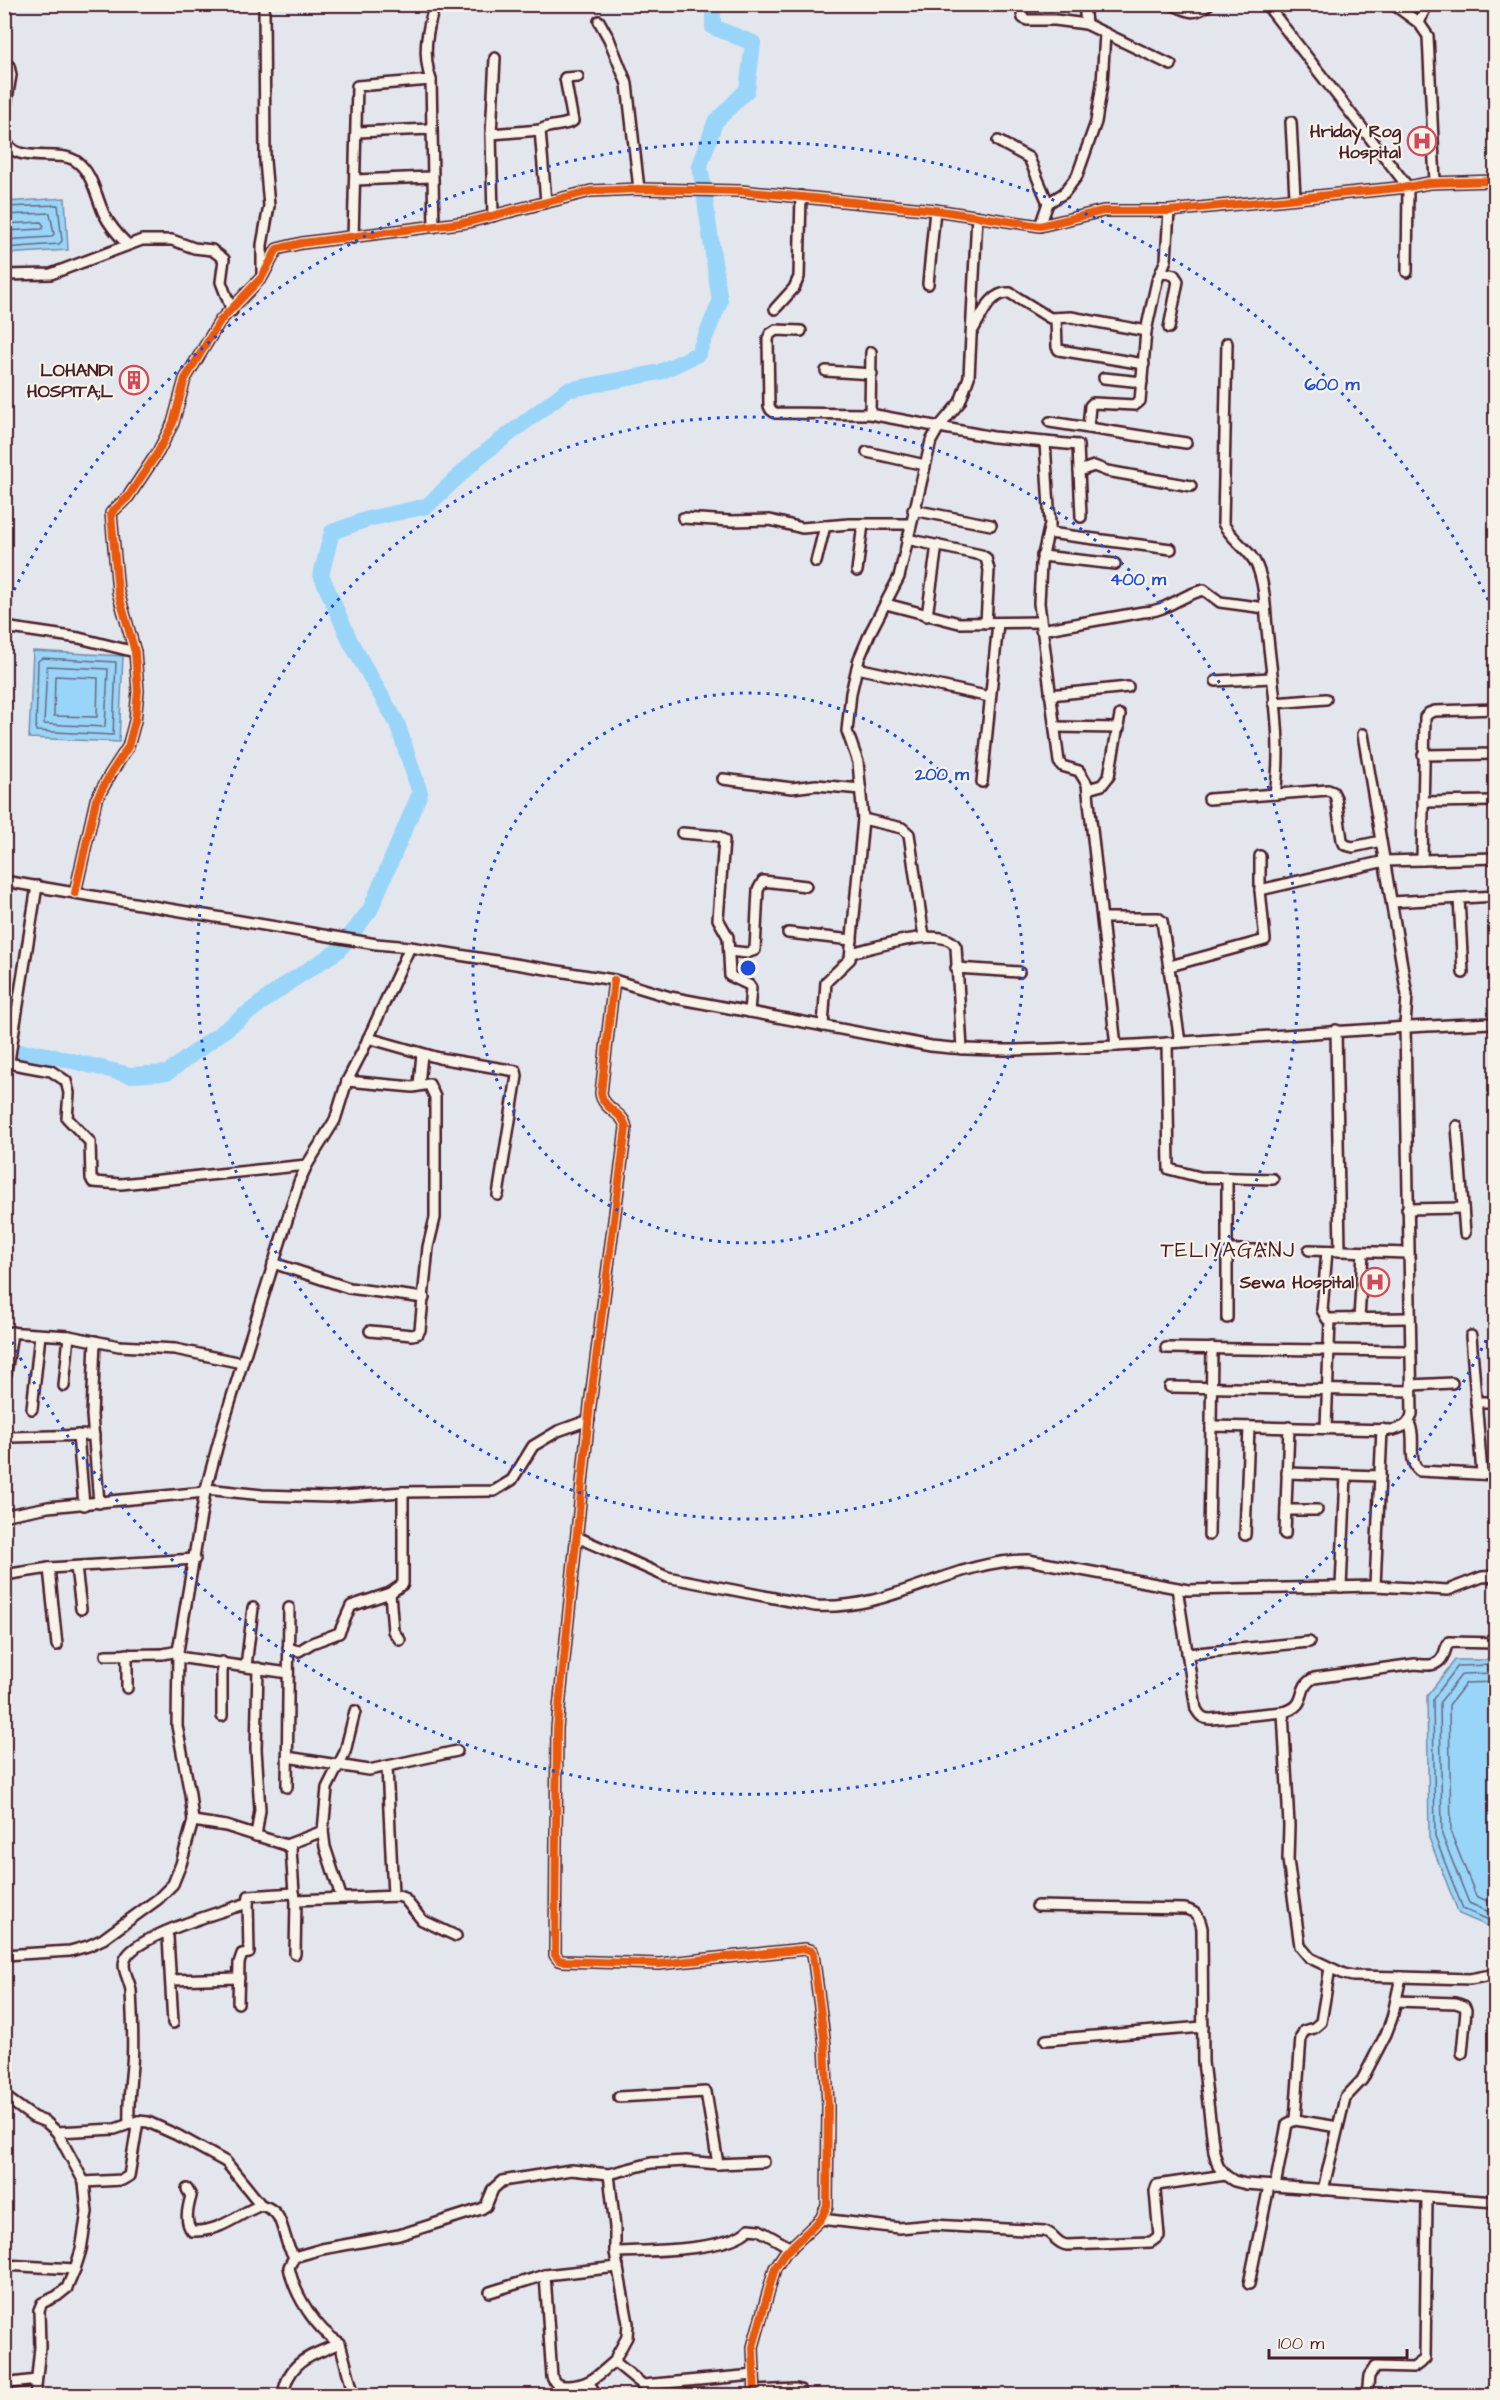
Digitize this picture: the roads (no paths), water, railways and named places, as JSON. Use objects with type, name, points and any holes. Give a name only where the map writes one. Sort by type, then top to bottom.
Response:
[{"type":"street","points":[[262,278],[262,246],[269,206],[265,161],[264,4]]},
{"type":"street","points":[[434,227],[430,129],[431,80],[426,66],[426,40],[435,4]]},
{"type":"street","points":[[1020,4],[1023,18],[1027,20],[1055,20],[1086,24],[1171,65]]},
{"type":"street","points":[[1084,4],[1086,24]]},
{"type":"street","points":[[1171,4],[1195,12],[1200,12],[1209,4]]},
{"type":"street","points":[[1266,4],[1408,187],[1407,272]]},
{"type":"street","points":[[1394,4],[1419,23],[1428,36],[1435,182]]},
{"type":"street","points":[[1419,23],[1427,4]]},
{"type":"street","points":[[599,21],[609,39],[627,84],[639,189]]},
{"type":"street","points":[[1048,202],[1064,193],[1077,176],[1096,122],[1102,84],[1105,33]]},
{"type":"street","points":[[493,216],[491,134],[495,58]]},
{"type":"street","points":[[4,64],[9,66],[11,75],[4,117]]},
{"type":"street","points":[[491,134],[540,130],[546,126],[564,126],[573,121],[565,78],[578,77]]},
{"type":"street","points":[[353,237],[357,86],[431,80]]},
{"type":"street","points":[[1291,122],[1295,197]]},
{"type":"street","points":[[357,132],[430,129]]},
{"type":"street","points":[[540,130],[546,202]]},
{"type":"street","points":[[4,138],[12,150],[19,153],[62,156],[75,160],[90,178],[112,229],[127,244]]},
{"type":"street","points":[[998,141],[1029,158],[1048,202],[1040,226]]},
{"type":"street","points":[[355,180],[431,177]]},
{"type":"street","points":[[75,893],[96,800],[128,747],[135,722],[138,691],[135,652],[118,592],[111,513],[128,497],[158,452],[173,423],[185,379],[220,321],[262,278],[274,253],[282,247],[434,227],[493,216],[591,191],[639,189],[741,191],[935,210],[1040,226],[1103,211],[1169,211],[1408,187],[1435,182],[1496,181]]},
{"type":"street","points":[[775,309],[794,288],[799,277],[801,196]]},
{"type":"street","points":[[928,284],[935,210]]},
{"type":"street","points":[[1081,517],[1078,445],[1090,406],[1093,403],[1138,404],[1146,331],[1156,281],[1166,260],[1169,211]]},
{"type":"street","points":[[823,1026],[825,982],[846,963],[851,952],[863,819],[858,762],[847,731],[857,668],[870,631],[899,577],[931,441],[939,427],[960,402],[966,388],[972,332],[977,216]]},
{"type":"street","points":[[4,275],[51,274],[127,244],[142,240],[172,240],[194,248],[212,250],[224,259],[221,282],[232,310]]},
{"type":"street","points":[[1161,273],[1174,275],[1178,281],[1169,328]]},
{"type":"street","points":[[972,332],[991,300],[1005,293],[1010,293],[1050,318],[1071,317],[1146,331]]},
{"type":"street","points":[[1056,319],[1059,350],[1144,364]]},
{"type":"street","points":[[801,331],[776,330],[770,334],[768,339],[771,411],[779,414],[870,414],[1011,439],[1078,445]]},
{"type":"street","points":[[1227,343],[1223,523],[1233,540],[1256,563],[1265,608],[1278,773],[1275,794]]},
{"type":"street","points":[[870,414],[871,352]]},
{"type":"street","points":[[826,371],[872,374]]},
{"type":"street","points":[[1104,378],[1142,382]]},
{"type":"street","points":[[1050,422],[1186,443]]},
{"type":"street","points":[[1045,442],[1049,533],[1042,556],[1039,603],[1041,626],[1059,762],[1062,766],[1079,771],[1084,776],[1088,789],[1116,1046]]},
{"type":"street","points":[[867,452],[925,465]]},
{"type":"street","points":[[1079,471],[1094,466],[1107,471],[1191,486]]},
{"type":"street","points":[[914,510],[991,525]]},
{"type":"street","points":[[683,518],[731,521],[770,520],[802,528],[911,524]]},
{"type":"street","points":[[857,571],[863,524]]},
{"type":"street","points":[[816,562],[825,526]]},
{"type":"street","points":[[1049,533],[1171,549]]},
{"type":"street","points":[[908,539],[986,558],[989,570],[986,623]]},
{"type":"street","points":[[927,616],[937,545]]},
{"type":"street","points":[[1042,556],[1115,564]]},
{"type":"street","points":[[886,604],[959,623],[1041,626],[1154,612],[1193,592],[1204,590],[1220,602],[1265,608]]},
{"type":"street","points":[[981,782],[998,623]]},
{"type":"street","points":[[4,627],[79,638],[135,652]]},
{"type":"street","points":[[857,668],[990,697]]},
{"type":"street","points":[[1216,681],[1271,678]]},
{"type":"street","points":[[1050,695],[1128,687]]},
{"type":"street","points":[[1274,703],[1326,699]]},
{"type":"street","points":[[1422,860],[1423,721],[1429,712],[1496,709]]},
{"type":"street","points":[[1088,789],[1102,785],[1108,776],[1120,716]]},
{"type":"street","points":[[1055,727],[1119,728]]},
{"type":"street","points":[[1211,1426],[1403,1428],[1409,1423],[1412,1414],[1407,1209],[1405,1026],[1407,994],[1363,734]]},
{"type":"street","points":[[1423,755],[1496,754]]},
{"type":"street","points":[[723,779],[792,788],[816,785],[861,789]]},
{"type":"street","points":[[1209,799],[1323,790],[1333,792],[1345,845],[1353,847],[1382,841]]},
{"type":"street","points":[[1423,802],[1496,801]]},
{"type":"street","points":[[863,819],[902,828],[909,834],[924,937]]},
{"type":"street","points":[[682,833],[718,836],[724,840],[718,919],[728,937],[730,976],[751,988],[749,1012]]},
{"type":"street","points":[[1170,966],[1265,940],[1267,936],[1260,890],[1260,856]]},
{"type":"street","points":[[1260,890],[1385,861],[1496,858]]},
{"type":"street","points":[[4,881],[376,944],[410,947],[614,980],[670,997],[931,1046],[962,1049],[1044,1050],[1336,1030],[1496,1023]]},
{"type":"street","points":[[729,951],[747,953],[755,950],[758,890],[763,881],[806,886]]},
{"type":"street","points":[[37,886],[9,1056],[11,1063],[51,1071],[66,1081],[69,1086],[68,1120],[90,1142],[91,1178],[94,1183],[121,1184],[307,1165]]},
{"type":"street","points":[[1392,902],[1496,896]]},
{"type":"street","points":[[1459,898],[1463,973]]},
{"type":"street","points":[[1102,918],[1158,918],[1162,921],[1180,1042]]},
{"type":"street","points":[[788,933],[852,940]]},
{"type":"street","points":[[851,952],[924,937],[949,938],[954,942],[962,1049]]},
{"type":"street","points":[[4,1954],[47,1954],[79,1949],[103,1939],[158,1899],[173,1884],[193,1821],[177,1726],[178,1654],[206,1491],[242,1363],[307,1165],[335,1120],[347,1081],[410,947]]},
{"type":"street","points":[[956,969],[1019,972]]},
{"type":"street","points":[[614,980],[601,1093],[604,1105],[624,1121],[626,1128],[589,1420],[557,1728],[555,1955],[563,1961],[659,1964],[805,1948],[812,1951],[815,1959],[825,2045],[828,2106],[828,2199],[821,2219],[791,2248],[775,2268],[754,2340],[755,2393],[796,2389],[800,2390],[801,2396]]},
{"type":"street","points":[[1336,1030],[1340,1251]]},
{"type":"street","points":[[368,1038],[422,1054],[475,1065],[513,1069],[517,1073],[498,1195]]},
{"type":"street","points":[[1167,1043],[1167,1166],[1172,1171],[1194,1176],[1273,1179]]},
{"type":"street","points":[[419,1085],[422,1054]]},
{"type":"street","points":[[347,1081],[413,1087],[429,1084],[435,1097],[435,1218],[428,1247],[420,1330],[417,1334],[412,1335],[370,1330]]},
{"type":"street","points":[[1457,1126],[1465,1233]]},
{"type":"street","points":[[1227,1178],[1227,1318]]},
{"type":"street","points":[[1407,1209],[1463,1208]]},
{"type":"street","points":[[1227,1250],[1274,1250]]},
{"type":"street","points":[[1309,1250],[1408,1253]]},
{"type":"street","points":[[1327,1251],[1322,1310],[1324,1316],[1330,1320],[1409,1318]]},
{"type":"street","points":[[1359,1319],[1363,1252]]},
{"type":"street","points":[[273,1263],[349,1288],[424,1298]]},
{"type":"street","points":[[1326,1428],[1330,1320]]},
{"type":"street","points":[[6,1374],[8,1332],[69,1336],[119,1346],[185,1350],[242,1363]]},
{"type":"street","points":[[32,1409],[40,1335]]},
{"type":"street","points":[[64,1386],[69,1336]]},
{"type":"street","points":[[1471,1336],[1482,1474]]},
{"type":"street","points":[[95,1341],[92,1408],[99,1503]]},
{"type":"street","points":[[1167,1347],[1410,1351]]},
{"type":"street","points":[[1209,1535],[1212,1348]]},
{"type":"street","points":[[1170,1388],[1411,1388],[1452,1383]]},
{"type":"street","points":[[1476,1402],[1496,1402]]},
{"type":"street","points":[[7,1515],[48,1507],[206,1491],[262,1496],[329,1497],[403,1492],[494,1491],[512,1480],[533,1446],[558,1431],[589,1420]]},
{"type":"street","points":[[1409,1423],[1414,1434],[1413,1462],[1415,1468],[1420,1472],[1496,1475]]},
{"type":"street","points":[[1245,1534],[1249,1427]]},
{"type":"street","points":[[1285,1534],[1290,1427]]},
{"type":"street","points":[[1375,1586],[1382,1429]]},
{"type":"street","points":[[78,1435],[84,1505]]},
{"type":"street","points":[[12,1437],[94,1435]]},
{"type":"street","points":[[1287,1473],[1380,1476]]},
{"type":"street","points":[[1341,1587],[1346,1475]]},
{"type":"street","points":[[288,1648],[299,1651],[312,1643],[339,1633],[351,1606],[390,1593],[403,1584],[403,1492]]},
{"type":"street","points":[[1286,1510],[1317,1510]]},
{"type":"street","points":[[577,1537],[667,1577],[814,1606],[836,1607],[873,1601],[979,1565],[1002,1560],[1028,1560],[1177,1588],[1208,1590],[1375,1586],[1448,1590],[1482,1577],[1496,1576]]},
{"type":"street","points":[[4,1575],[49,1568],[195,1558]]},
{"type":"street","points":[[76,1567],[81,1610]]},
{"type":"street","points":[[49,1568],[57,1645]]},
{"type":"street","points":[[1177,1588],[1196,1709],[1204,1719],[1293,1710],[1298,1706],[1305,1684],[1314,1678],[1415,1664],[1431,1665],[1443,1657],[1449,1642],[1496,1643]]},
{"type":"street","points":[[390,1593],[393,1631],[400,1640]]},
{"type":"street","points":[[246,1666],[253,1608]]},
{"type":"street","points":[[288,1787],[290,1608]]},
{"type":"street","points":[[1187,1654],[1309,1642]]},
{"type":"street","points":[[106,1654],[178,1654],[288,1673]]},
{"type":"street","points":[[127,1654],[127,1688]]},
{"type":"street","points":[[222,1662],[222,1716]]},
{"type":"street","points":[[256,1836],[260,1810],[256,1749],[258,1668]]},
{"type":"street","points":[[341,1896],[325,1847],[323,1831],[327,1788],[348,1746],[355,1711]]},
{"type":"street","points":[[1283,1712],[1289,1826],[1287,1860],[1300,1946],[1310,1958],[1353,1977],[1470,1979],[1496,1974]]},
{"type":"street","points":[[287,1757],[362,1770],[387,1767],[457,1751]]},
{"type":"street","points":[[387,1767],[393,1896]]},
{"type":"street","points":[[193,1821],[226,1826],[286,1845],[291,1849],[295,1896],[295,1954]]},
{"type":"street","points":[[286,1845],[323,1831]]},
{"type":"street","points":[[238,2003],[239,1962],[242,1954],[249,1953],[249,1896],[393,1896],[404,1898],[422,1920],[456,1936]]},
{"type":"street","points":[[84,2182],[122,2180],[129,2176],[134,2123],[128,2102],[132,2064],[131,1987],[124,1961],[130,1952],[144,1942],[165,1932],[248,1903]]},
{"type":"street","points":[[1036,1906],[1185,1909],[1194,1911],[1199,1916],[1202,1928],[1205,2088],[1218,2166],[1234,2181],[1272,2186],[1496,2202]]},
{"type":"street","points":[[165,1932],[168,1937],[173,2024]]},
{"type":"street","points":[[1295,2120],[1301,2037],[1304,2031],[1314,2028],[1321,2022],[1330,1968]]},
{"type":"street","points":[[1323,2190],[1345,2098],[1365,2074],[1390,2026],[1401,1977]]},
{"type":"street","points":[[171,1980],[239,1978]]},
{"type":"street","points":[[1396,2001],[1456,2003],[1464,2006],[1466,2010],[1461,2053]]},
{"type":"street","points":[[1046,2040],[1203,2027]]},
{"type":"street","points":[[619,2097],[705,2092],[718,2164]]},
{"type":"street","points":[[4,2096],[33,2117],[46,2122],[57,2133],[84,2182],[87,2212],[81,2250],[75,2269],[63,2292],[40,2306],[40,2347],[35,2396]]},
{"type":"street","points":[[1249,2284],[1287,2124],[1295,2120],[1338,2127]]},
{"type":"street","points":[[57,2133],[115,2129],[134,2123],[148,2122],[220,2158],[232,2168],[261,2205],[269,2208],[283,2222],[286,2240],[294,2257]]},
{"type":"street","points":[[294,2257],[322,2249],[399,2235],[480,2209],[489,2202],[493,2189],[502,2181],[571,2170],[609,2174],[651,2163],[764,2162]]},
{"type":"street","points":[[545,2276],[553,2380],[561,2386],[589,2383],[615,2361],[628,2331],[627,2312],[615,2252],[615,2227],[609,2174]]},
{"type":"street","points":[[821,2219],[893,2228],[932,2225],[1044,2231],[1051,2233],[1060,2244],[1068,2245],[1151,2242],[1159,2236],[1155,2191],[1157,2185],[1225,2175]]},
{"type":"street","points":[[188,2189],[191,2196],[187,2208],[188,2223],[192,2231],[225,2226],[239,2214],[261,2205]]},
{"type":"street","points":[[1367,2396],[1369,2376],[1375,2367],[1413,2368],[1425,2359],[1427,2198]]},
{"type":"street","points":[[615,2252],[694,2248],[743,2236],[749,2229],[759,2230],[791,2248]]},
{"type":"street","points":[[294,2257],[289,2267],[291,2277],[308,2312],[330,2338],[340,2343],[354,2396]]},
{"type":"street","points":[[4,2265],[75,2269]]},
{"type":"street","points":[[490,2292],[545,2276],[618,2267]]},
{"type":"street","points":[[283,2396],[287,2378],[295,2366],[340,2343]]},
{"type":"street","points":[[615,2361],[641,2384],[754,2375]]},
{"type":"street","points":[[4,2384],[36,2380]]},
{"type":"street","points":[[589,2383],[597,2396]]},
{"type":"street","points":[[638,2396],[641,2384]]},
{"type":"water","points":[[65,198],[68,250],[5,254],[5,202]]},
{"type":"water","points":[[33,651],[123,656],[119,742],[29,738]]},
{"type":"water","points":[[1455,1660],[1495,1660],[1495,1929],[1459,1914],[1429,1838],[1427,1696]]},
{"type":"waterway","points":[[4,1051],[43,1054],[130,1075],[167,1073],[288,983],[339,950],[370,910],[420,793],[397,723],[351,643],[321,575],[332,532],[368,519],[427,506],[479,457],[567,390],[660,372],[698,354],[720,302],[700,166],[715,122],[747,90],[753,43],[713,27],[713,4]]},
{"type":"place","name":"Hriday Rog Hospital","points":[[1422,141]]},
{"type":"place","name":"LOHANDI HOSPITA;L","points":[[134,380]]},
{"type":"place","name":"Sewa Hospital","points":[[1375,1282]]},
{"type":"district","name":"TELIYAGANJ","points":[[1228,1250]]}]
